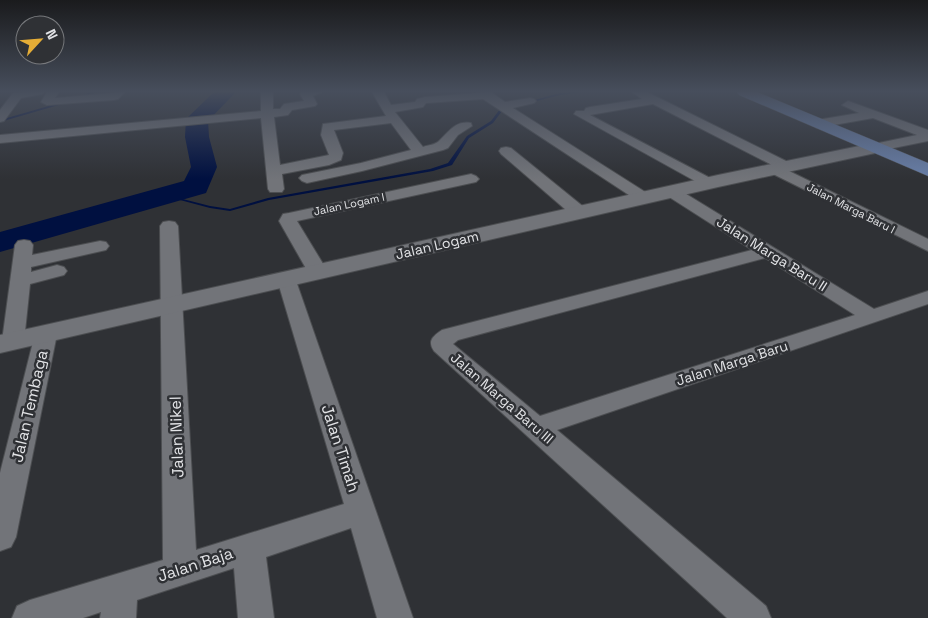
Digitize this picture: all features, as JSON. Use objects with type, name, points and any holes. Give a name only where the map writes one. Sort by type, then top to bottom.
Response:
[{"type":"main road","points":[[810,121],[928,170]]},
{"type":"street","points":[[0,139],[185,121]]},
{"type":"street","points":[[268,121],[276,189]]},
{"type":"street","points":[[274,172],[329,161],[338,155],[339,146],[328,138],[326,132],[328,127],[358,121]]},
{"type":"street","points":[[396,121],[420,152]]},
{"type":"street","points":[[527,121],[644,198]]},
{"type":"street","points":[[601,121],[713,182]]},
{"type":"street","name":"Jalan Marga Baru I","points":[[693,121],[928,246]]},
{"type":"street","points":[[817,124],[836,121]]},
{"type":"street","points":[[888,121],[928,136]]},
{"type":"street","points":[[307,178],[441,146],[453,132],[466,126]]},
{"type":"street","points":[[868,145],[928,136]]},
{"type":"street","name":"Jalan Logam","points":[[7,343],[780,168],[868,145]]},
{"type":"street","points":[[506,151],[579,212]]},
{"type":"street","name":"Jalan Logam I","points":[[318,272],[288,221],[289,218],[471,179]]},
{"type":"street","name":"Jalan Marga Baru II","points":[[672,192],[872,317]]},
{"type":"street","name":"Jalan Nikel","points":[[169,226],[180,569]]},
{"type":"street","points":[[22,262],[100,246]]},
{"type":"street","name":"Jalan Marga Baru III","points":[[753,618],[442,346],[442,340],[460,333],[767,252]]},
{"type":"street","points":[[22,262],[57,271]]},
{"type":"street","points":[[7,343],[22,262]]},
{"type":"street","name":"Jalan Timah","points":[[287,279],[395,618]]},
{"type":"street","name":"Jalan Marga Baru","points":[[536,427],[872,317],[928,296]]},
{"type":"street","name":"Jalan Tembaga","points":[[0,538],[46,334]]},
{"type":"street","name":"Jalan Baja","points":[[30,618],[119,603],[180,569],[361,512]]},
{"type":"street","points":[[248,547],[256,618]]},
{"type":"waterway","points":[[0,242],[196,187],[204,167],[197,137],[197,121]]},
{"type":"waterway","points":[[167,196],[230,210],[268,199],[431,170],[450,164],[468,137],[493,121]]}]
